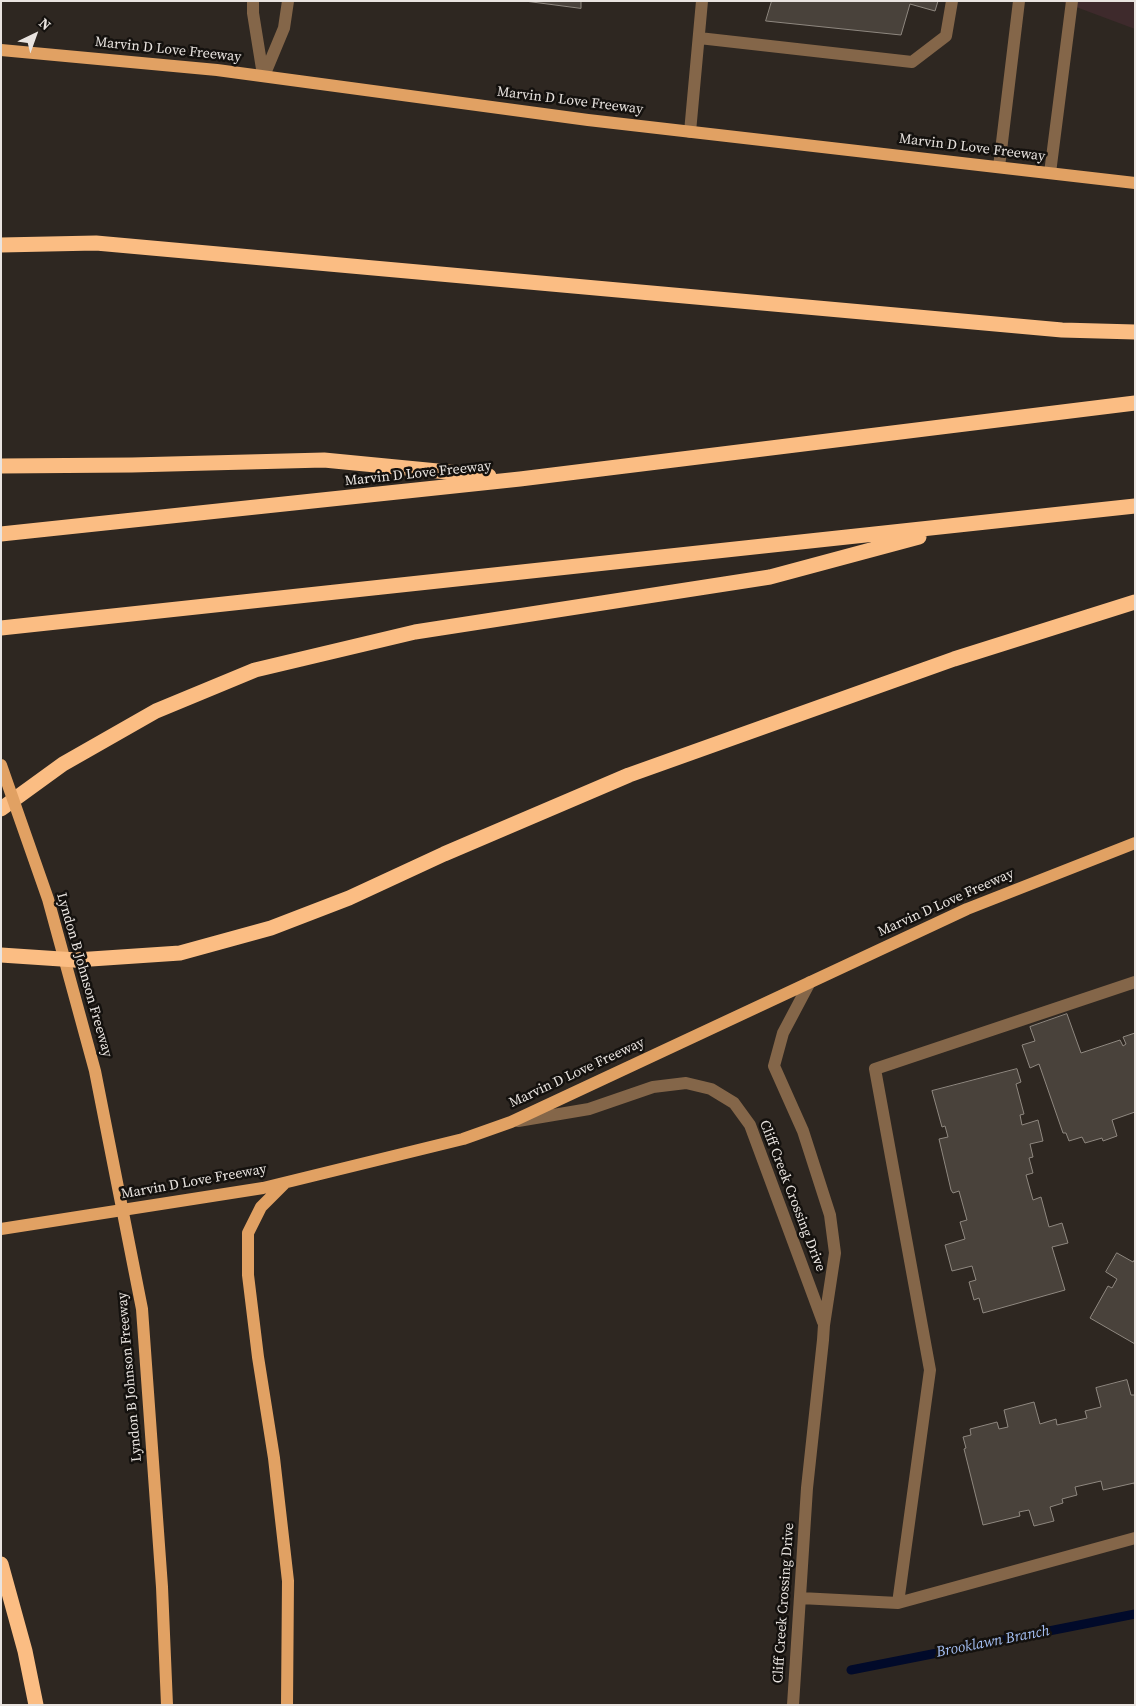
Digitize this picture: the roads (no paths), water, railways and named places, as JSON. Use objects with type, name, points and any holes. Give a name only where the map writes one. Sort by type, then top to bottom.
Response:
[{"type":"highway","points":[[1,246],[96,243],[1062,330],[1135,332]]},
{"type":"highway","name":"Marvin D Love Freeway","points":[[1,534],[520,479],[1135,403]]},
{"type":"highway","points":[[1,466],[324,460],[520,479]]},
{"type":"highway","points":[[1,628],[1135,506]]},
{"type":"highway","points":[[1,809],[63,764],[156,712],[255,670],[415,632],[770,577],[966,524]]},
{"type":"highway","points":[[1,955],[76,960],[180,953],[271,928],[348,898],[444,854],[629,775],[954,659],[1135,602]]},
{"type":"highway","points":[[1,1564],[25,1651],[36,1705]]},
{"type":"main road","name":"Marvin D Love Freeway","points":[[1,50],[217,70],[588,120],[1135,183]]},
{"type":"main road","name":"Lyndon B Johnson Freeway","points":[[1,765],[48,899],[95,1071],[142,1309],[162,1587],[167,1705]]},
{"type":"main road","name":"Marvin D Love Freeway","points":[[1,1228],[149,1207],[263,1188],[464,1139],[511,1122],[967,910],[1135,843]]},
{"type":"main road","points":[[285,1182],[261,1207],[248,1233],[248,1275],[258,1357],[274,1458],[288,1581],[287,1705]]},
{"type":"street","points":[[253,1],[253,12],[264,76]]},
{"type":"street","points":[[264,76],[284,28],[288,1]]},
{"type":"street","points":[[690,132],[702,1]]},
{"type":"street","points":[[699,38],[912,62],[946,36],[952,1]]},
{"type":"street","points":[[999,167],[1019,1]]},
{"type":"street","points":[[1050,173],[1072,1]]},
{"type":"street","name":"Cliff Creek Crossing Drive","points":[[793,1705],[807,1488],[824,1340],[824,1324],[835,1253],[830,1215],[803,1131],[774,1066],[782,1033],[810,982]]},
{"type":"street","points":[[898,1603],[930,1370],[875,1069],[1135,982]]},
{"type":"street","name":"Cliff Creek Crossing Drive","points":[[511,1122],[589,1109],[653,1087],[686,1083],[711,1089],[734,1103],[750,1126],[824,1324]]},
{"type":"street","points":[[800,1598],[898,1603],[1135,1538]]},
{"type":"waterway","name":"Brooklawn Branch","points":[[851,1670],[1135,1614]]}]
